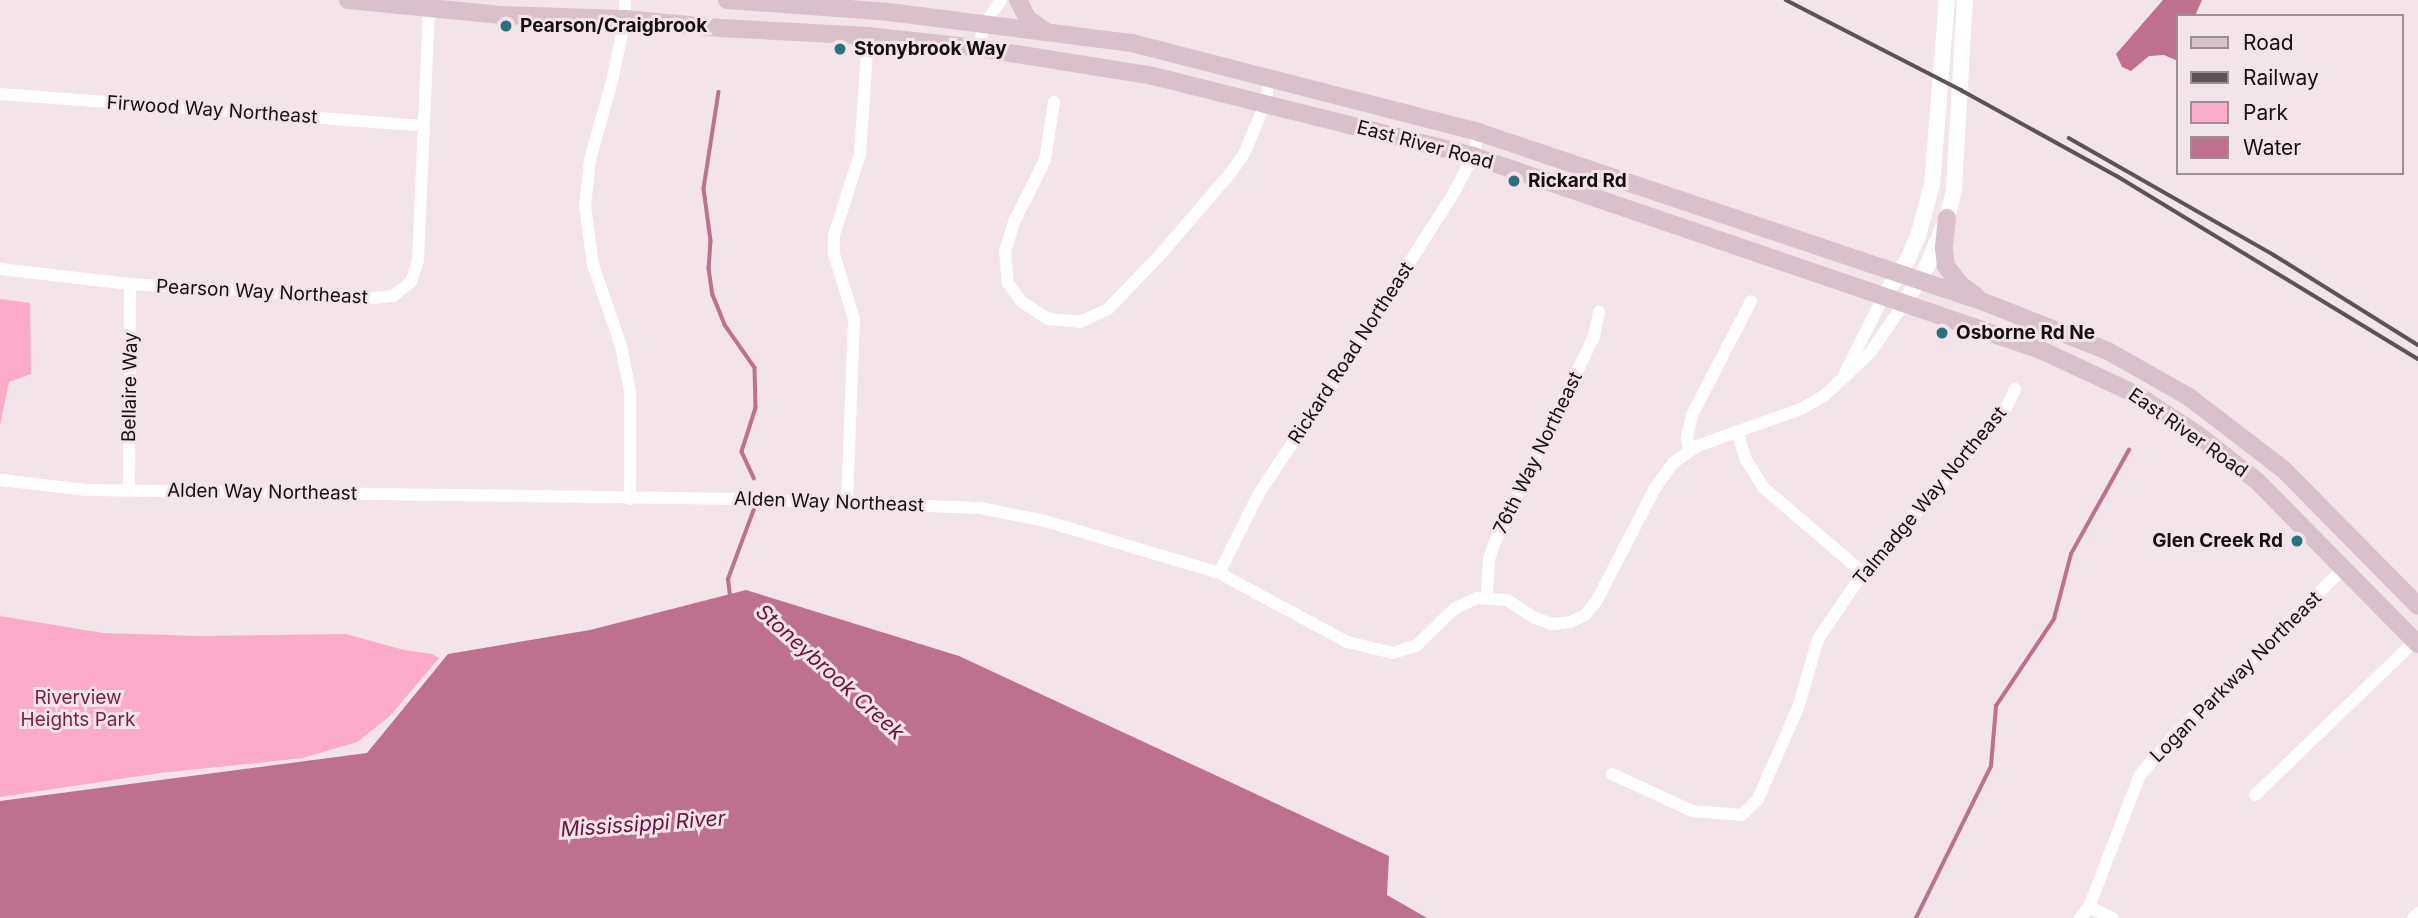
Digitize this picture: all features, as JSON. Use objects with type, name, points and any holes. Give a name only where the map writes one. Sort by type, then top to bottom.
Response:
[{"type":"main road","name":"East River Road","points":[[348,0],[501,15],[625,19],[721,29],[869,37],[979,48],[1153,76],[1473,156],[2041,350],[2137,395],[2228,457],[2281,504],[2417,643]]},
{"type":"main road","name":"East River Road","points":[[727,0],[889,12],[1132,43],[1478,132],[1984,302],[2108,351],[2189,397],[2283,469],[2418,606]]},
{"type":"main road","points":[[1018,0],[1027,18],[1046,32]]},
{"type":"main road","points":[[1947,218],[1944,248],[1947,266],[1961,285],[1984,302]]},
{"type":"street","points":[[625,0],[625,19],[590,160],[585,206],[593,265],[621,346],[630,391],[630,499]]},
{"type":"street","points":[[979,48],[984,25],[1001,0]]},
{"type":"street","points":[[1842,380],[1851,357],[1918,236],[1932,185],[1947,0]]},
{"type":"street","points":[[1487,596],[1507,600],[1543,622],[1562,624],[1585,615],[1596,602],[1664,473],[1689,450],[1801,409],[1825,396],[1870,353],[1918,281],[1947,218],[1958,160],[1965,0]]},
{"type":"street","name":"Pearson Way Northeast","points":[[0,269],[130,284],[373,298],[393,296],[411,282],[418,260],[429,6]]},
{"type":"street","points":[[847,502],[854,319],[834,254],[834,234],[860,154],[869,37]]},
{"type":"street","points":[[1054,102],[1045,160],[1014,222],[1005,251],[1008,283],[1022,302],[1048,319],[1080,322],[1108,309],[1220,185],[1244,154],[1265,104],[1270,79]]},
{"type":"street","name":"Firwood Way Northeast","points":[[0,94],[424,126]]},
{"type":"street","name":"Rickard Road Northeast","points":[[1219,573],[1259,493],[1455,191],[1473,156],[1478,132]]},
{"type":"street","name":"Bellaire Way","points":[[129,490],[130,284]]},
{"type":"street","points":[[1689,450],[1687,437],[1692,415],[1751,301]]},
{"type":"street","name":"76th Way Northeast","points":[[1487,596],[1489,559],[1495,542],[1594,336],[1598,312]]},
{"type":"street","name":"Talmadge Way Northeast","points":[[1612,774],[1692,811],[1742,815],[1758,799],[1774,764],[1799,705],[1818,639],[1863,573],[2003,414],[2015,389]]},
{"type":"street","points":[[1737,431],[1751,471],[1764,488],[1863,573]]},
{"type":"street","name":"Alden Way Northeast","points":[[0,480],[86,490],[953,505],[1013,513],[1219,573],[1347,642],[1384,653],[1406,651],[1417,645],[1461,604],[1487,596]]},
{"type":"street","points":[[2175,734],[2344,568]]},
{"type":"street","name":"Logan Parkway Northeast","points":[[2080,918],[2089,907],[2140,775],[2171,739],[2344,568]]},
{"type":"street","points":[[2255,795],[2417,643]]},
{"type":"street","points":[[2089,907],[2113,918]]},
{"type":"street","points":[[2413,918],[2418,913]]},
{"type":"green space","points":[[0,299],[30,303],[31,374],[9,382],[0,425]]},
{"type":"green space","name":"Riverview Heights Park","points":[[0,616],[103,633],[200,636],[346,634],[404,650],[432,654],[439,658],[390,716],[357,742],[303,758],[160,773],[0,797]]},
{"type":"water","points":[[2163,0],[2202,0],[2196,14],[2176,14],[2176,60],[2164,55],[2149,56],[2131,71],[2122,67],[2116,54]]},
{"type":"water","name":"Mississippi River","points":[[746,590],[959,656],[1389,856],[1387,895],[1427,918],[0,918],[0,801],[367,753],[448,654],[590,630]]},
{"type":"waterway","name":"Stoneybrook Creek","points":[[719,92],[704,189],[711,241],[709,268],[713,295],[725,325],[755,368],[756,408],[742,452],[754,478]]},
{"type":"waterway","points":[[1916,918],[1991,766],[1996,706],[2054,619],[2071,554],[2129,450]]},
{"type":"waterway","name":"Stoneybrook Creek","points":[[730,596],[728,579],[754,509]]},
{"type":"railway","points":[[1786,0],[1961,90],[2117,176],[2418,359]]},
{"type":"railway","points":[[2069,138],[2274,255],[2418,345]]},
{"type":"place","name":"Pearson/Craigbrook","points":[[506,26]]},
{"type":"place","name":"Stonybrook Way","points":[[840,49]]},
{"type":"place","name":"Rickard Rd","points":[[1514,181]]},
{"type":"place","name":"Osborne Rd Ne","points":[[1942,333]]},
{"type":"place","name":"Glen Creek Rd","points":[[2297,541]]}]
